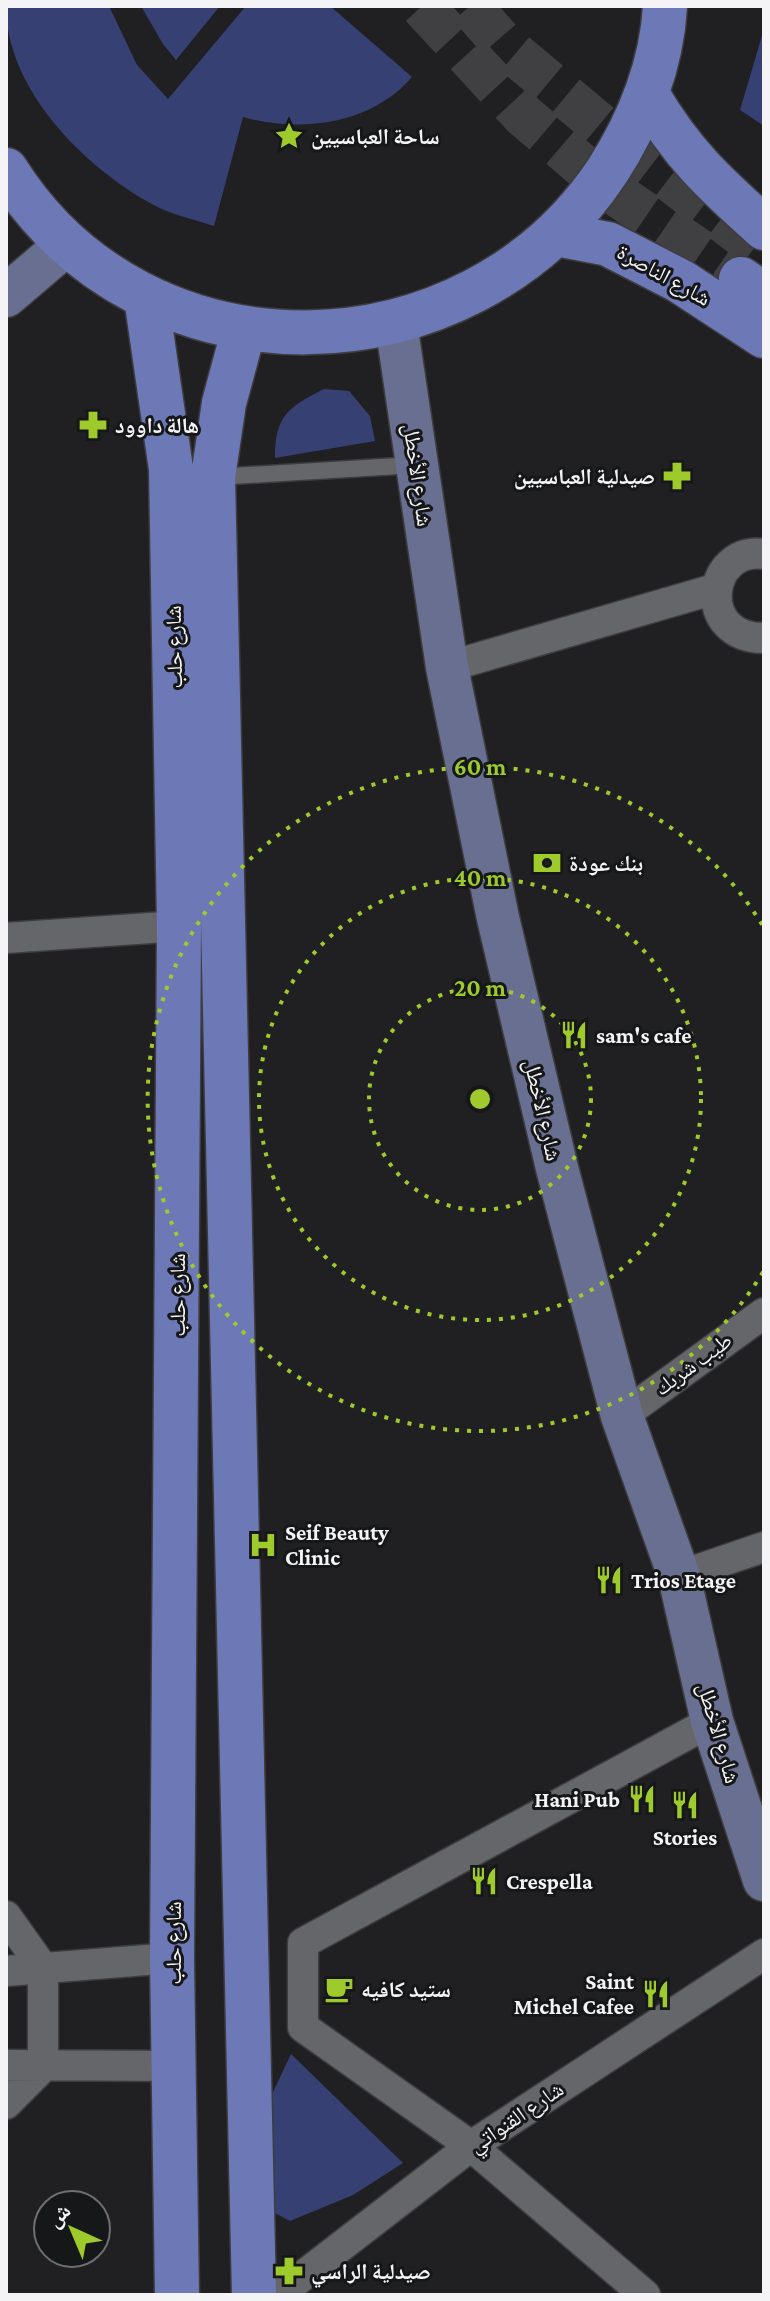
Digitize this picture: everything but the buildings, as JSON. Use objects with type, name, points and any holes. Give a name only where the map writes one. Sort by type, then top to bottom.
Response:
[{"type":"main road","points":[[6,170],[21,194],[67,244],[104,273],[146,297],[194,317],[244,329],[320,334],[396,323],[454,303],[508,272],[556,234],[593,192],[624,145],[647,94],[664,25],[665,6]]},
{"type":"main road","points":[[647,94],[672,138],[699,169],[764,228]]},
{"type":"main road","name":"شارع الناصرة","points":[[556,234],[608,244],[680,281],[764,336]]},
{"type":"main road","points":[[6,296],[67,244]]},
{"type":"main road","name":"شارع حلب","points":[[146,297],[171,469],[179,926],[172,1958],[177,2295]]},
{"type":"main road","name":"شارع الأخطل","points":[[396,323],[447,667],[498,918],[557,1168],[622,1416],[679,1576],[712,1721],[764,1880]]},
{"type":"main road","name":"شارع حلب","points":[[244,329],[224,403],[213,477],[254,2295]]},
{"type":"street","points":[[762,550],[743,555],[720,575],[715,589],[716,603],[725,624],[750,638],[764,638]]},
{"type":"street","points":[[447,667],[715,589]]},
{"type":"street","points":[[6,938],[179,926]]},
{"type":"street","name":"طيب شربك","points":[[622,1416],[764,1313]]},
{"type":"street","points":[[679,1576],[764,1547]]},
{"type":"street","points":[[640,2293],[471,2146],[303,2027],[303,1943],[712,1721]]},
{"type":"street","points":[[6,1916],[43,1968],[43,2067],[6,2104]]},
{"type":"street","name":"شارع القنواتي","points":[[278,2295],[471,2146],[764,1954]]},
{"type":"street","points":[[6,1971],[172,1958]]},
{"type":"street","points":[[6,2065],[176,2066]]},
{"type":"lane","points":[[213,477],[417,465]]},
{"type":"shaded area","points":[[6,6],[109,6],[137,65],[168,99],[246,6],[330,6],[412,77],[376,106],[334,121],[288,124],[243,117],[214,226],[150,203],[99,168],[75,146],[52,121],[19,66],[9,36]]},
{"type":"shaded area","points":[[141,6],[220,6],[176,60]]},
{"type":"shaded area","points":[[764,29],[764,126],[740,110]]},
{"type":"shaded area","points":[[324,389],[349,391],[370,416],[375,441],[275,458],[278,432],[286,414],[301,401]]},
{"type":"shaded area","points":[[291,2054],[403,2163],[353,2195],[290,2221],[273,2212],[273,2092]]},
{"type":"tunnel","points":[[422,6],[523,115],[613,192],[741,279]]},
{"type":"tunnel","points":[[470,6],[504,45],[618,140],[764,252]]},
{"type":"place","name":"ساحة العباسيين","points":[[289,136]]},
{"type":"place","name":"هالة داوود","points":[[93,425]]},
{"type":"place","name":"صيدلية العباسيين","points":[[677,476]]},
{"type":"place","name":"بنك عودة","points":[[547,863]]},
{"type":"place","name":"sam's cafe","points":[[574,1035]]},
{"type":"place","name":"Seif Beauty Clinic","points":[[263,1545]]},
{"type":"place","name":"Trios Etage","points":[[609,1580]]},
{"type":"place","name":"Hani Pub","points":[[642,1799]]},
{"type":"place","name":"Stories","points":[[685,1805]]},
{"type":"place","name":"Crespella","points":[[484,1881]]},
{"type":"place","name":"ستيد كافيه","points":[[339,1989]]},
{"type":"place","name":"Saint Michel Cafee","points":[[656,1994]]},
{"type":"place","name":"صيدلية الراسي","points":[[289,2271]]}]
